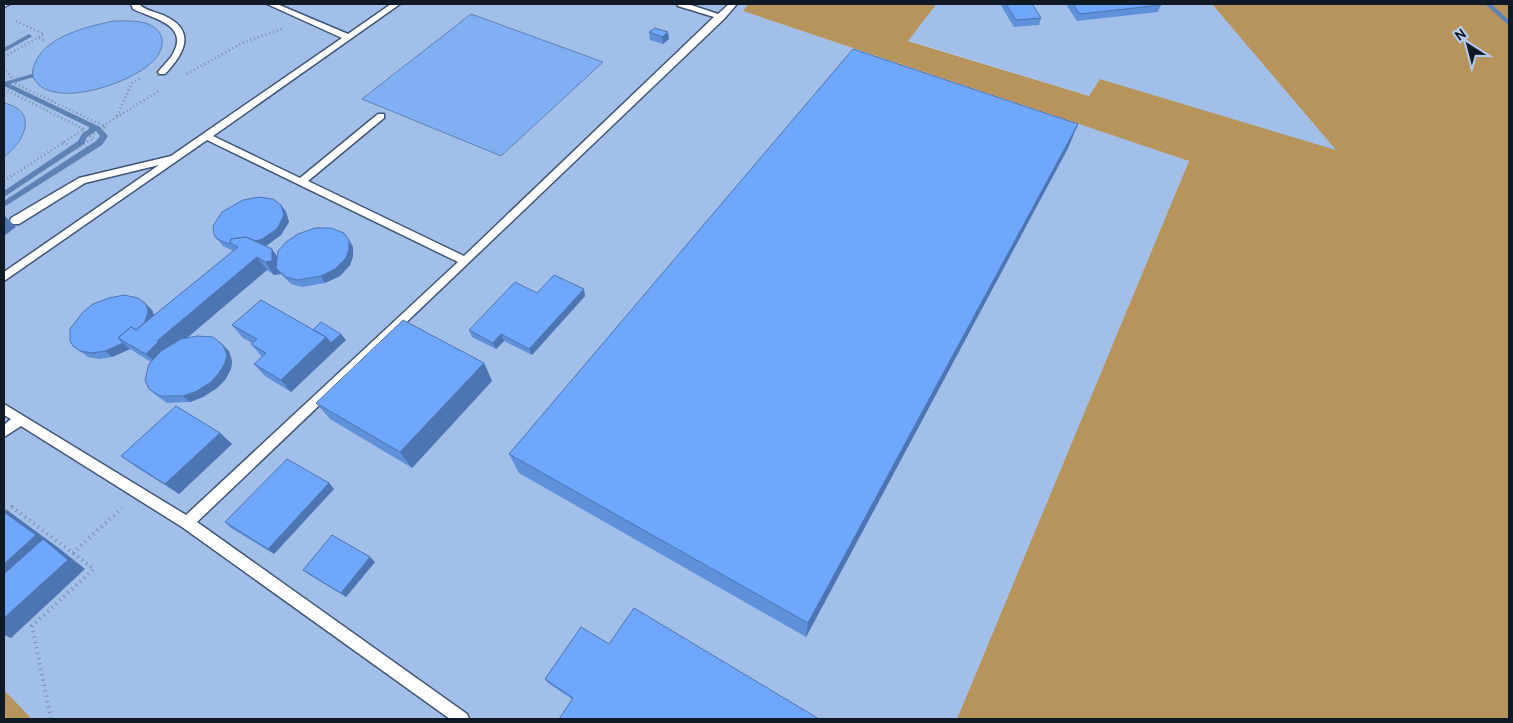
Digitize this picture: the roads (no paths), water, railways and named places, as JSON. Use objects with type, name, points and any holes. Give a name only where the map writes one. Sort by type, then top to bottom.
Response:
[{"type":"lane","points":[[135,4],[136,7],[164,18],[176,26],[180,35],[181,44],[178,54],[162,72]]},
{"type":"lane","points":[[270,4],[348,37]]},
{"type":"lane","points":[[4,277],[396,4]]},
{"type":"lane","points":[[682,4],[721,17]]},
{"type":"lane","points":[[187,523],[465,261],[733,4]]},
{"type":"lane","points":[[301,182],[381,116]]},
{"type":"lane","points":[[206,136],[465,261]]},
{"type":"lane","points":[[15,221],[82,180],[175,157]]},
{"type":"lane","points":[[4,409],[187,523],[462,719]]},
{"type":"lane","points":[[4,432],[20,419]]},
{"type":"waterway","points":[[1488,4],[1509,23]]},
{"type":"waterway","points":[[4,50],[29,36]]},
{"type":"waterway","points":[[32,76],[4,84],[92,126]]},
{"type":"waterway","points":[[4,194],[81,142],[84,136],[93,130],[92,126]]},
{"type":"waterway","points":[[4,204],[99,143],[104,136],[98,129],[92,126]]}]
